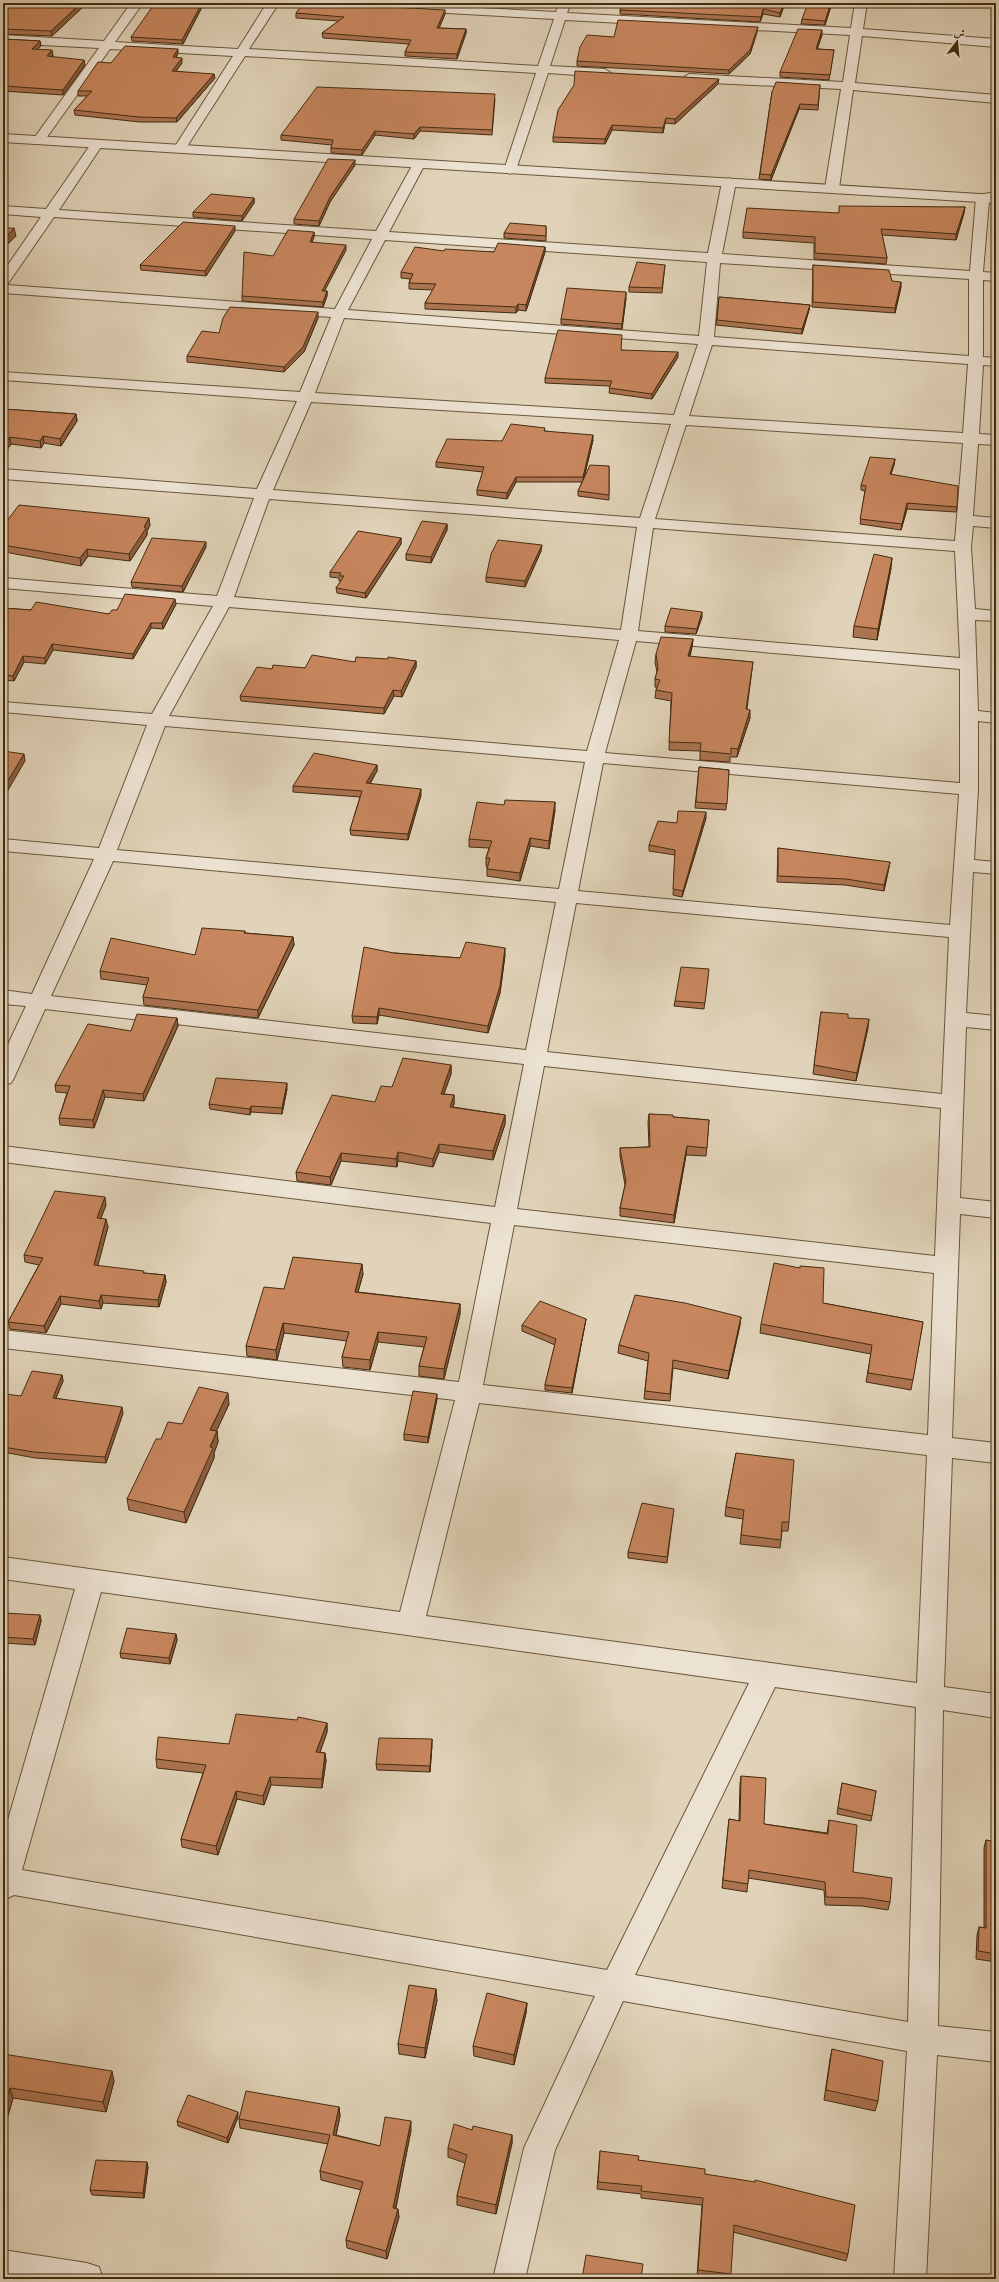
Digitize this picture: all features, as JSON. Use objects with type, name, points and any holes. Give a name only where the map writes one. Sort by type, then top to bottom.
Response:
[{"type":"street","points":[[38,141],[137,3]]},
{"type":"street","points":[[180,148],[273,3]]},
{"type":"street","points":[[321,3],[856,32],[996,43]]},
{"type":"street","points":[[510,170],[565,3]]},
{"type":"street","points":[[832,188],[861,3]]},
{"type":"street","points":[[3,39],[621,74]]},
{"type":"street","points":[[676,77],[848,86],[996,98]]},
{"type":"street","points":[[3,138],[510,170],[992,198],[986,277],[986,361],[970,438],[964,520],[963,547],[969,664],[969,789],[963,865],[955,1019],[930,1699],[922,2039],[910,2279]]},
{"type":"street","points":[[3,282],[97,144]]},
{"type":"street","points":[[3,1078],[106,854],[158,720],[224,601],[263,494],[306,397],[339,314],[379,236],[419,164]]},
{"type":"street","points":[[410,1625],[469,1393],[594,757],[629,635],[646,523],[706,341],[714,258],[729,182]]},
{"type":"street","points":[[3,210],[986,277]]},
{"type":"street","points":[[3,289],[986,361]]},
{"type":"street","points":[[3,376],[306,397],[996,440]]},
{"type":"street","points":[[3,474],[963,547]]},
{"type":"street","points":[[964,520],[996,523]]},
{"type":"street","points":[[3,583],[969,664]]},
{"type":"street","points":[[966,614],[996,616]]},
{"type":"street","points":[[3,707],[969,789]]},
{"type":"street","points":[[969,715],[996,718]]},
{"type":"street","points":[[3,844],[959,932]]},
{"type":"street","points":[[963,865],[996,868]]},
{"type":"street","points":[[3,997],[535,1058],[952,1102]]},
{"type":"street","points":[[955,1019],[996,1023]]},
{"type":"street","points":[[3,1154],[504,1216],[947,1266]]},
{"type":"street","points":[[949,1205],[996,1210]]},
{"type":"street","points":[[3,1339],[940,1448],[996,1453]]},
{"type":"street","points":[[3,1568],[930,1699],[996,1706]]},
{"type":"street","points":[[91,1580],[4,1884],[615,1985],[922,2039],[996,2047]]},
{"type":"street","points":[[509,2279],[540,2148],[615,1985],[767,1675]]},
{"type":"street","points":[[3,2266],[87,2279]]},
{"type":"building","points":[[3,3],[81,3],[51,31],[3,29]]},
{"type":"building","points":[[155,3],[201,5],[182,40],[131,37]]},
{"type":"building","points":[[303,3],[445,10],[437,28],[466,29],[457,54],[405,52],[411,40],[322,33],[344,17],[296,13]]},
{"type":"building","points":[[622,3],[784,3],[780,13],[763,9],[761,17],[620,10]]},
{"type":"building","points":[[808,3],[831,3],[825,21],[802,19]]},
{"type":"building","points":[[618,20],[758,27],[750,50],[729,70],[577,61],[580,47],[587,35],[614,37]]},
{"type":"building","points":[[798,29],[822,30],[816,49],[834,50],[830,75],[780,72]]},
{"type":"building","points":[[3,39],[40,41],[32,49],[52,50],[47,56],[84,60],[63,90],[3,86]]},
{"type":"building","points":[[125,46],[178,49],[173,57],[182,58],[172,71],[214,74],[176,118],[139,117],[74,110],[92,91],[78,91],[98,62],[111,63]]},
{"type":"building","points":[[575,71],[719,79],[675,119],[666,118],[663,128],[612,125],[605,139],[553,137],[558,110],[574,85]]},
{"type":"building","points":[[776,82],[820,85],[818,105],[800,104],[771,175],[760,174],[772,92]]},
{"type":"building","points":[[317,87],[495,94],[492,130],[420,127],[414,134],[375,131],[362,150],[331,148],[333,140],[281,135]]},
{"type":"building","points":[[328,159],[355,160],[330,197],[319,221],[294,219]]},
{"type":"building","points":[[211,194],[254,198],[242,216],[193,212]]},
{"type":"building","points":[[839,206],[965,207],[956,234],[881,229],[887,258],[815,253],[815,237],[743,232],[747,208],[839,213]]},
{"type":"building","points":[[183,222],[235,226],[205,271],[140,265]]},
{"type":"building","points":[[510,223],[546,226],[546,236],[504,233]]},
{"type":"building","points":[[3,228],[14,228],[3,241]]},
{"type":"building","points":[[288,230],[314,232],[310,242],[346,245],[322,291],[327,291],[323,302],[242,296],[244,252],[273,256]]},
{"type":"building","points":[[498,243],[545,247],[526,305],[518,304],[516,307],[425,303],[436,284],[409,283],[413,274],[401,272],[415,247],[444,251],[445,249],[494,252]]},
{"type":"building","points":[[637,262],[665,265],[662,288],[629,287]]},
{"type":"building","points":[[813,265],[889,270],[892,281],[901,282],[895,308],[813,302]]},
{"type":"building","points":[[567,288],[626,292],[622,324],[561,319]]},
{"type":"building","points":[[719,297],[810,305],[802,329],[717,320]]},
{"type":"building","points":[[230,307],[318,312],[303,347],[284,367],[187,356],[202,331],[219,333],[223,318]]},
{"type":"building","points":[[558,330],[622,335],[621,350],[678,352],[652,394],[609,388],[612,381],[545,378]]},
{"type":"building","points":[[3,409],[76,414],[60,439],[43,436],[40,441],[10,437],[3,447]]},
{"type":"building","points":[[511,424],[545,428],[544,431],[593,435],[583,477],[516,477],[507,493],[477,490],[484,467],[436,462],[447,439],[502,441]]},
{"type":"building","points":[[870,457],[895,459],[890,474],[958,486],[957,507],[907,503],[902,524],[860,519],[866,486],[861,485]]},
{"type":"building","points":[[590,465],[609,466],[609,495],[578,491]]},
{"type":"building","points":[[19,505],[149,518],[144,527],[146,528],[129,554],[87,549],[80,558],[9,546],[3,542],[3,526]]},
{"type":"building","points":[[422,521],[447,524],[431,557],[406,554]]},
{"type":"building","points":[[358,531],[401,538],[365,593],[336,588],[344,576],[339,576],[341,573],[330,572]]},
{"type":"building","points":[[152,538],[206,542],[182,586],[131,582]]},
{"type":"building","points":[[498,540],[542,545],[525,581],[486,577],[491,554]]},
{"type":"building","points":[[874,554],[892,558],[878,629],[854,626]]},
{"type":"building","points":[[125,594],[175,599],[162,623],[151,623],[133,654],[52,644],[45,658],[23,656],[13,676],[3,675],[3,608],[31,610],[36,602],[109,614],[112,610],[117,610]]},
{"type":"building","points":[[671,608],[702,612],[697,629],[665,626]]},
{"type":"building","points":[[661,637],[693,639],[688,656],[753,662],[746,709],[750,710],[738,749],[731,748],[731,754],[700,751],[701,743],[669,742],[672,693],[656,690],[660,680],[655,679],[658,668],[656,654]]},
{"type":"building","points":[[312,655],[355,662],[356,657],[388,659],[388,657],[416,661],[401,691],[393,690],[384,708],[240,696],[257,667],[272,669],[273,665],[305,668]]},
{"type":"building","points":[[3,751],[24,754],[3,789]]},
{"type":"building","points":[[314,753],[377,765],[366,783],[421,789],[408,834],[350,830],[362,791],[293,786]]},
{"type":"building","points":[[699,767],[729,770],[727,804],[696,802]]},
{"type":"building","points":[[505,800],[555,802],[549,841],[530,838],[520,873],[487,869],[490,858],[486,858],[492,841],[469,839],[477,802],[504,805]]},
{"type":"building","points":[[678,811],[706,812],[683,891],[673,889],[675,850],[649,845],[658,821],[677,823]]},
{"type":"building","points":[[778,848],[890,862],[884,885],[846,879],[778,876]]},
{"type":"building","points":[[202,928],[245,931],[244,933],[293,937],[258,1010],[143,997],[149,978],[100,971],[111,938],[195,955]]},
{"type":"building","points":[[466,942],[505,948],[500,986],[488,1026],[379,1008],[377,1017],[352,1016],[364,947],[394,953],[460,958]]},
{"type":"building","points":[[681,967],[709,969],[705,1003],[675,1001]]},
{"type":"building","points":[[821,1012],[848,1014],[848,1018],[869,1019],[857,1073],[814,1065]]},
{"type":"building","points":[[137,1014],[177,1018],[143,1094],[103,1090],[93,1120],[59,1118],[70,1086],[55,1085],[88,1024],[131,1031]]},
{"type":"building","points":[[403,1058],[451,1065],[441,1094],[454,1095],[450,1107],[505,1115],[493,1151],[439,1144],[433,1159],[398,1152],[396,1159],[341,1153],[330,1177],[296,1172],[332,1095],[375,1102],[381,1086],[392,1087]]},
{"type":"building","points":[[216,1078],[287,1083],[282,1108],[251,1106],[250,1109],[209,1104]]},
{"type":"building","points":[[649,1114],[673,1115],[673,1117],[709,1120],[707,1148],[687,1146],[674,1215],[620,1208],[626,1181],[620,1148],[650,1147]]},
{"type":"building","points":[[55,1191],[105,1197],[97,1218],[106,1219],[94,1265],[165,1275],[158,1300],[101,1295],[99,1301],[60,1296],[44,1326],[8,1322],[43,1258],[24,1255]]},
{"type":"building","points":[[293,1257],[362,1264],[355,1292],[460,1304],[444,1369],[419,1366],[427,1337],[378,1332],[370,1360],[342,1357],[349,1332],[283,1323],[276,1350],[246,1346],[264,1287],[284,1289]]},
{"type":"building","points":[[774,1263],[800,1268],[800,1266],[824,1268],[823,1303],[923,1322],[913,1380],[868,1373],[872,1345],[761,1324]]},
{"type":"building","points":[[635,1295],[685,1303],[741,1317],[729,1371],[673,1360],[670,1394],[645,1391],[649,1353],[619,1345]]},
{"type":"building","points":[[540,1301],[586,1319],[572,1388],[545,1385],[556,1339],[522,1325]]},
{"type":"building","points":[[32,1371],[62,1375],[53,1398],[122,1407],[105,1457],[34,1452],[3,1447],[3,1401],[6,1394],[21,1396]]},
{"type":"building","points":[[199,1387],[228,1393],[210,1430],[217,1431],[210,1447],[213,1448],[184,1512],[127,1499],[156,1439],[161,1439],[168,1422],[182,1424]]},
{"type":"building","points":[[413,1391],[437,1394],[428,1437],[404,1434]]},
{"type":"building","points":[[736,1453],[794,1460],[789,1522],[782,1522],[781,1540],[741,1535],[744,1510],[726,1507]]},
{"type":"building","points":[[642,1503],[674,1509],[667,1557],[628,1552]]},
{"type":"building","points":[[4,1613],[40,1615],[33,1639],[3,1637]]},
{"type":"building","points":[[127,1628],[176,1634],[169,1658],[120,1653]]},
{"type":"building","points":[[236,1714],[297,1720],[298,1717],[327,1723],[316,1752],[325,1753],[322,1779],[270,1777],[263,1796],[236,1791],[216,1846],[181,1839],[206,1765],[156,1759],[158,1737],[229,1744]]},
{"type":"building","points":[[379,1738],[432,1739],[430,1766],[376,1764]]},
{"type":"building","points":[[741,1776],[766,1778],[764,1824],[828,1834],[829,1820],[857,1825],[853,1872],[892,1878],[890,1902],[864,1898],[826,1897],[825,1882],[749,1870],[748,1884],[723,1880],[729,1819],[740,1821]]},
{"type":"building","points":[[842,1783],[876,1791],[872,1816],[838,1808]]},
{"type":"building","points":[[986,1840],[996,1842],[996,1954],[978,1951],[979,1927],[986,1928]]},
{"type":"building","points":[[409,1985],[436,1989],[425,2048],[398,2044]]},
{"type":"building","points":[[487,1993],[527,2003],[514,2055],[473,2046]]},
{"type":"building","points":[[832,2049],[883,2061],[878,2101],[826,2090]]},
{"type":"building","points":[[3,2054],[112,2071],[103,2102],[10,2088],[3,2112]]},
{"type":"building","points":[[246,2091],[339,2107],[333,2135],[380,2146],[385,2117],[411,2121],[393,2208],[398,2209],[386,2251],[346,2240],[363,2182],[320,2171],[330,2135],[239,2119]]},
{"type":"building","points":[[188,2095],[238,2112],[227,2138],[177,2121]]},
{"type":"building","points":[[454,2124],[472,2130],[473,2126],[512,2135],[496,2205],[457,2196],[467,2155],[448,2148]]},
{"type":"building","points":[[600,2151],[639,2156],[638,2160],[705,2169],[705,2174],[755,2182],[755,2180],[855,2205],[848,2254],[734,2225],[731,2274],[698,2270],[703,2198],[641,2191],[642,2186],[598,2182]]},
{"type":"building","points":[[96,2160],[147,2162],[143,2193],[90,2190]]},
{"type":"building","points":[[586,2255],[643,2264],[641,2279],[582,2279]]}]
